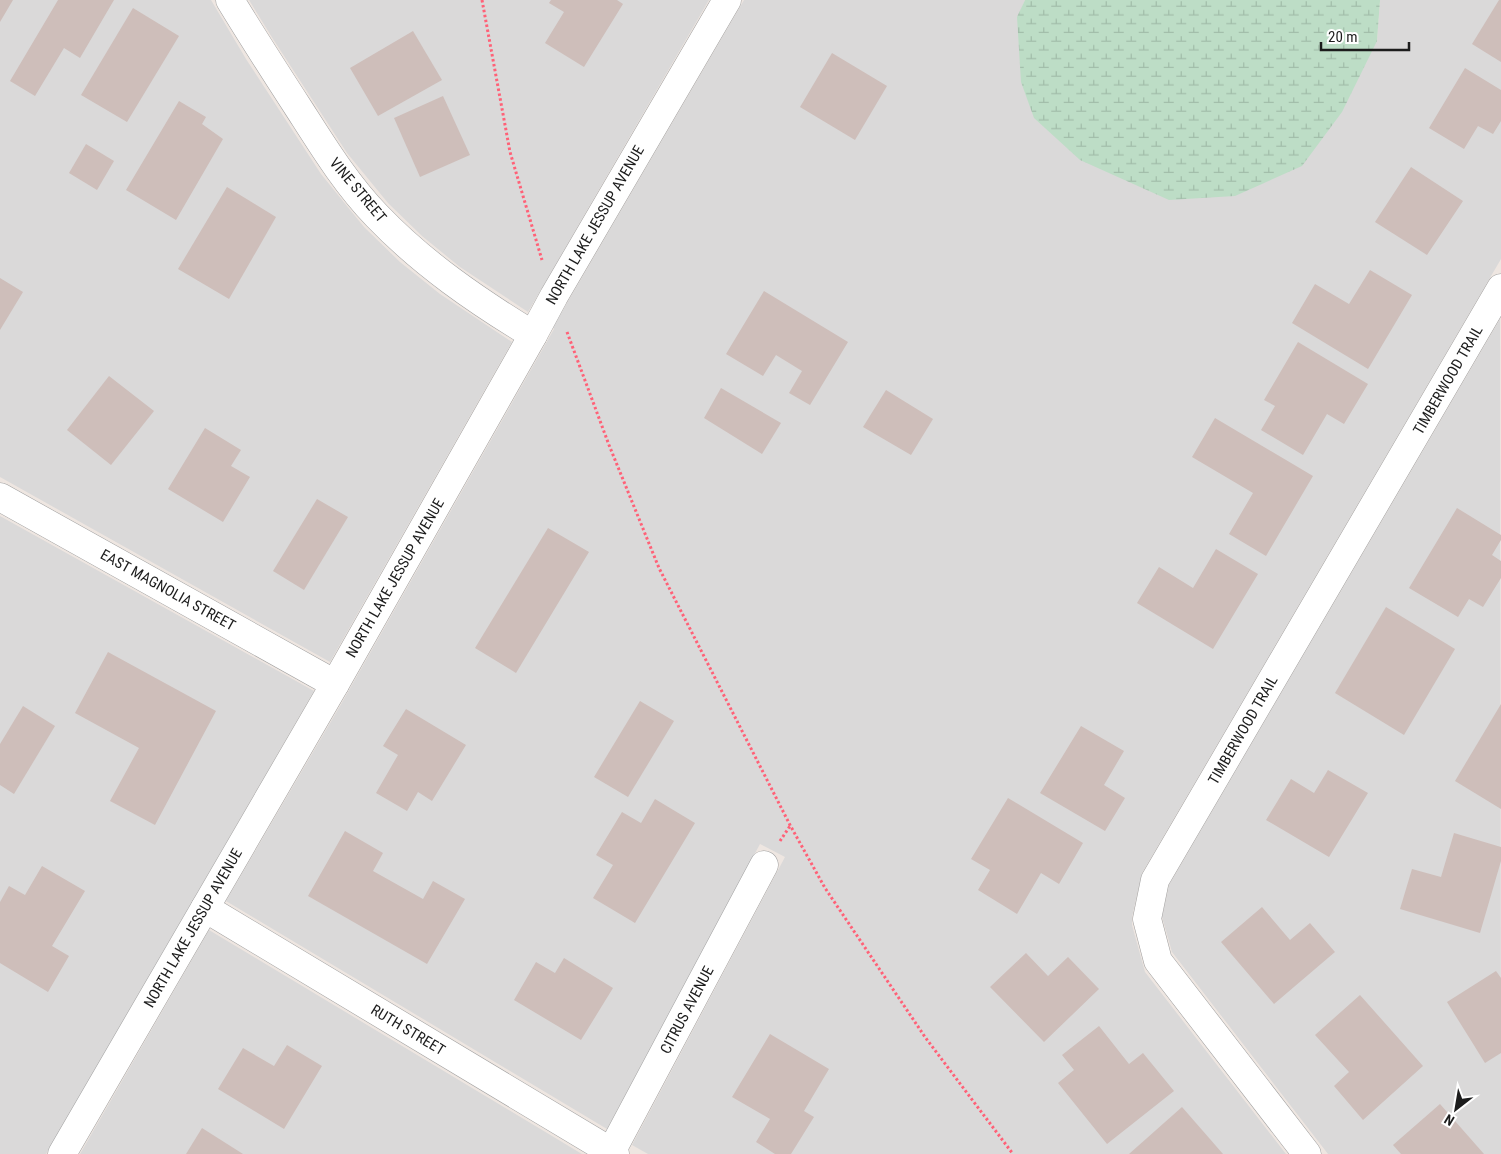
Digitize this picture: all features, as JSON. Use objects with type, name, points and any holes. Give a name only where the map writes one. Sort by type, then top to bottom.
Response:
[{"type":"street","name":"VINE STREET","points":[[230,0],[334,164],[376,215],[450,281],[533,335]]},
{"type":"street","name":"NORTH LAKE JESSUP AVENUE","points":[[62,1154],[335,684],[554,296],[726,0]]},
{"type":"street","name":"TIMBERWOOD TRAIL","points":[[1307,1154],[1158,961],[1147,919],[1155,880],[1499,295]]},
{"type":"street","name":"EAST MAGNOLIA STREET","points":[[0,497],[335,684]]},
{"type":"street","name":"CITRUS AVENUE","points":[[612,1153],[764,865]]},
{"type":"street","name":"RUTH STREET","points":[[205,908],[612,1153]]},
{"type":"path","points":[[482,0],[510,152],[544,267]]},
{"type":"path","points":[[565,327],[658,568],[790,825],[826,888],[887,981],[1013,1154]]},
{"type":"shaded area","points":[[0,0],[211,0],[246,59],[321,174],[364,227],[400,262],[440,294],[512,342],[330,662],[0,477]]},
{"type":"shaded area","points":[[249,0],[709,0],[528,312],[460,267],[422,236],[388,203],[347,153]]},
{"type":"shaded area","points":[[744,0],[1025,0],[1018,17],[1377,41],[1380,0],[1501,0],[1501,259],[1142,873],[1132,917],[1132,925],[1145,972],[1286,1154],[648,1154],[632,1145],[785,857],[760,844],[607,1129],[226,901],[340,706],[567,303]]},
{"type":"shaded area","points":[[1500,319],[1501,1154],[1328,1154],[1172,952],[1162,917],[1169,885]]},
{"type":"shaded area","points":[[0,516],[314,691],[46,1154],[0,1154]]},
{"type":"shaded area","points":[[209,930],[582,1154],[80,1154]]},
{"type":"green space","points":[[1025,0],[1380,1],[1377,41],[1342,112],[1302,166],[1235,196],[1169,200],[1080,160],[1034,118],[1021,82],[1017,17]]},
{"type":"building","points":[[0,0],[13,0],[0,22]]},
{"type":"building","points":[[58,0],[114,0],[80,58],[64,48],[35,96],[10,81]]},
{"type":"building","points":[[551,0],[617,0],[623,4],[584,67],[545,43],[564,12],[549,3]]},
{"type":"building","points":[[1499,0],[1501,0],[1501,62],[1472,44]]},
{"type":"building","points":[[133,8],[179,36],[127,122],[81,95]]},
{"type":"building","points":[[413,31],[442,80],[378,116],[350,68]]},
{"type":"building","points":[[832,53],[887,86],[855,140],[800,107]]},
{"type":"building","points":[[1465,68],[1501,90],[1501,121],[1493,134],[1478,126],[1464,149],[1429,128]]},
{"type":"building","points":[[443,96],[470,155],[420,177],[394,118]]},
{"type":"building","points":[[179,101],[206,117],[202,124],[223,139],[176,220],[126,190]]},
{"type":"building","points":[[86,144],[114,161],[97,190],[69,173]]},
{"type":"building","points":[[1411,167],[1463,201],[1427,255],[1375,222]]},
{"type":"building","points":[[227,187],[276,217],[229,299],[178,269]]},
{"type":"building","points":[[1370,270],[1412,295],[1368,369],[1292,323],[1315,284],[1349,304]]},
{"type":"building","points":[[0,278],[23,292],[0,330]]},
{"type":"building","points":[[764,291],[848,342],[810,405],[789,393],[802,371],[776,355],[763,376],[726,354]]},
{"type":"building","points":[[1298,342],[1368,384],[1344,424],[1327,414],[1303,455],[1261,430],[1275,406],[1264,400]]},
{"type":"building","points":[[109,376],[154,411],[111,465],[67,430]]},
{"type":"building","points":[[721,388],[781,423],[762,454],[704,418]]},
{"type":"building","points":[[886,390],[933,419],[911,455],[863,427]]},
{"type":"building","points":[[1215,418],[1313,476],[1266,556],[1229,534],[1253,493],[1192,457]]},
{"type":"building","points":[[205,428],[241,450],[231,466],[250,477],[223,522],[168,489]]},
{"type":"building","points":[[317,499],[348,517],[304,590],[273,571]]},
{"type":"building","points":[[1457,508],[1501,535],[1501,540],[1492,555],[1501,561],[1501,578],[1483,607],[1469,599],[1458,617],[1409,588]]},
{"type":"building","points":[[548,528],[589,552],[516,673],[475,648]]},
{"type":"building","points":[[1216,549],[1258,574],[1213,649],[1137,603],[1159,567],[1193,588]]},
{"type":"building","points":[[1386,607],[1455,649],[1404,735],[1335,693]]},
{"type":"building","points":[[108,652],[216,711],[155,825],[110,801],[139,748],[75,713]]},
{"type":"building","points":[[640,701],[674,721],[628,797],[594,777]]},
{"type":"building","points":[[1501,704],[1501,809],[1455,781]]},
{"type":"building","points":[[23,706],[55,726],[14,794],[0,785],[0,744]]},
{"type":"building","points":[[406,709],[466,745],[432,801],[418,792],[407,811],[376,793],[398,755],[383,746]]},
{"type":"building","points":[[1081,726],[1124,751],[1104,785],[1125,798],[1105,831],[1040,793]]},
{"type":"building","points":[[1328,770],[1368,793],[1329,857],[1266,820],[1291,779],[1314,793]]},
{"type":"building","points":[[1008,798],[1083,843],[1059,884],[1041,873],[1017,914],[978,890],[990,870],[971,859]]},
{"type":"building","points":[[655,799],[695,823],[635,923],[593,898],[613,865],[596,855],[622,812],[641,823]]},
{"type":"building","points":[[345,831],[383,853],[373,871],[423,899],[433,881],[465,899],[427,964],[308,896]]},
{"type":"building","points":[[1454,833],[1501,847],[1501,861],[1480,933],[1400,909],[1412,869],[1441,877]]},
{"type":"building","points":[[42,866],[85,891],[52,946],[69,956],[48,992],[0,963],[0,902],[9,886],[25,895]]},
{"type":"building","points":[[1262,907],[1290,940],[1310,923],[1335,952],[1274,1004],[1221,942]]},
{"type":"building","points":[[1026,953],[1048,976],[1068,957],[1099,989],[1044,1042],[990,987]]},
{"type":"building","points":[[564,958],[613,988],[581,1040],[514,1000],[536,962],[555,973]]},
{"type":"building","points":[[1496,971],[1501,978],[1501,1053],[1485,1063],[1447,1002]]},
{"type":"building","points":[[1360,995],[1423,1066],[1363,1120],[1334,1086],[1349,1072],[1315,1035]]},
{"type":"building","points":[[1099,1026],[1129,1064],[1143,1053],[1174,1091],[1107,1144],[1058,1083],[1074,1070],[1062,1055]]},
{"type":"building","points":[[770,1034],[829,1069],[804,1111],[814,1117],[791,1154],[775,1154],[756,1142],[770,1119],[732,1097]]},
{"type":"building","points":[[287,1045],[322,1066],[284,1129],[218,1089],[243,1048],[274,1066]]},
{"type":"building","points":[[1440,1104],[1484,1154],[1401,1154],[1393,1145]]},
{"type":"building","points":[[1182,1107],[1223,1154],[1129,1154]]},
{"type":"building","points":[[202,1128],[243,1154],[186,1154]]}]
